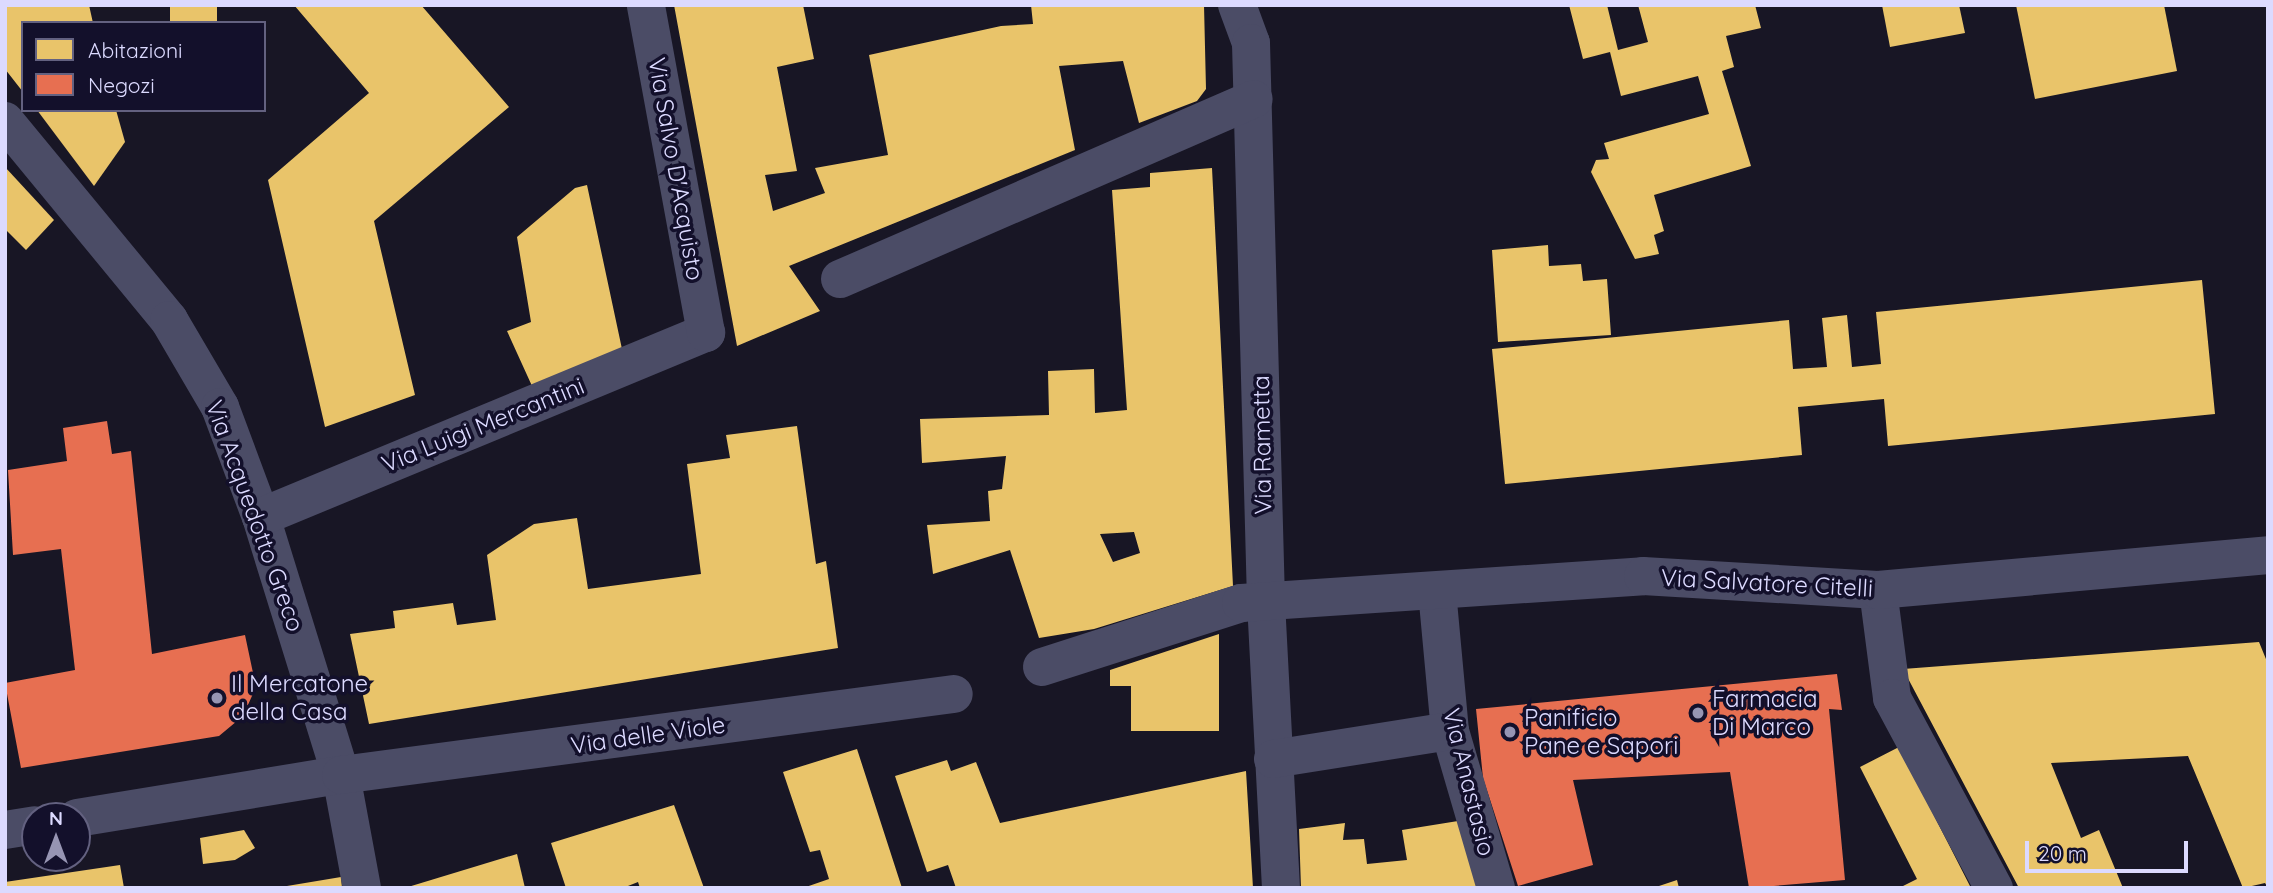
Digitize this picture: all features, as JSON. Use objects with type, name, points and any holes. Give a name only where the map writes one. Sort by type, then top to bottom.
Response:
[{"type":"street","name":"Via Salvo D'Acquisto","points":[[646,5],[706,333]]},
{"type":"street","name":"Via Rametta","points":[[1237,5],[1251,43],[1266,602],[1281,888]]},
{"type":"street","points":[[840,279],[1253,99]]},
{"type":"street","name":"Via Acquedotto Greco","points":[[5,121],[169,320],[220,407],[261,517],[341,775],[362,888]]},
{"type":"street","name":"Via Luigi Mercantini","points":[[261,517],[706,333]]},
{"type":"street","name":"Via Salvatore Citelli","points":[[1266,602],[1643,576],[1878,590],[2268,555]]},
{"type":"street","points":[[1878,590],[1892,698],[1993,888]]},
{"type":"street","name":"Via Anastasio","points":[[1437,591],[1450,731],[1496,888]]},
{"type":"street","points":[[1042,667],[1241,603],[1266,602]]},
{"type":"street","name":"Via delle Viole","points":[[91,816],[341,775],[954,694]]},
{"type":"street","points":[[1273,759],[1450,731]]},
{"type":"building: Abitazioni","points":[[5,5],[89,5],[93,21],[21,21],[21,89],[5,69]]},
{"type":"building: Abitazioni","points":[[170,5],[217,5],[217,21],[170,21]]},
{"type":"building: Abitazioni","points":[[294,5],[421,5],[509,107],[374,221],[415,395],[325,427],[268,180],[369,93]]},
{"type":"building: Abitazioni","points":[[674,5],[803,5],[814,59],[777,67],[797,171],[765,175],[773,211],[825,193],[815,168],[888,155],[869,55],[1001,26],[1033,24],[1031,5],[1204,5],[1206,89],[1197,101],[1139,123],[1123,61],[1059,66],[1075,150],[789,266],[820,311],[737,346]]},
{"type":"building: Abitazioni","points":[[1569,5],[1607,5],[1618,50],[1648,42],[1638,5],[1755,5],[1761,28],[1726,36],[1734,67],[1722,71],[1751,166],[1654,195],[1664,231],[1654,235],[1659,254],[1635,259],[1591,172],[1596,160],[1609,159],[1604,143],[1709,114],[1698,76],[1621,96],[1610,52],[1583,59]]},
{"type":"building: Abitazioni","points":[[1882,5],[1959,5],[1965,33],[1890,47]]},
{"type":"building: Abitazioni","points":[[2016,5],[2164,5],[2177,71],[2035,99]]},
{"type":"building: Abitazioni","points":[[38,112],[117,112],[125,142],[94,186]]},
{"type":"building: Abitazioni","points":[[5,167],[54,220],[26,250],[5,229]]},
{"type":"building: Abitazioni","points":[[1212,168],[1233,586],[1094,629],[1039,638],[1010,550],[933,574],[927,525],[990,521],[988,491],[1002,489],[1006,456],[922,463],[920,419],[1049,415],[1048,371],[1094,369],[1095,413],[1127,410],[1112,190],[1150,187],[1150,173]],"holes":[[[1134,532],[1140,553],[1113,562],[1100,534]]]},
{"type":"building: Abitazioni","points":[[587,185],[622,349],[532,386],[507,331],[531,322],[517,237],[575,188]]},
{"type":"building: Abitazioni","points":[[1548,245],[1549,266],[1581,264],[1583,281],[1607,279],[1611,335],[1498,342],[1492,250]]},
{"type":"building: Abitazioni","points":[[2202,280],[2215,414],[1888,446],[1884,399],[1798,407],[1802,455],[1505,484],[1492,349],[1789,320],[1793,369],[1827,367],[1822,318],[1847,315],[1852,367],[1881,364],[1876,312]]},
{"type":"building: Abitazioni","points":[[797,426],[816,564],[826,561],[838,648],[369,724],[350,634],[395,628],[393,611],[453,603],[457,625],[496,620],[487,555],[534,524],[577,518],[588,589],[701,574],[687,464],[730,458],[726,435]]},
{"type":"building: Abitazioni","points":[[1219,634],[1219,731],[1131,731],[1131,686],[1110,686],[1110,670]]},
{"type":"building: Abitazioni","points":[[2259,642],[2268,664],[2268,888],[2265,883],[2243,888],[2188,756],[2051,763],[2081,838],[2099,830],[2123,888],[2019,888],[1903,669]]},
{"type":"building: Abitazioni","points":[[1899,747],[1971,888],[1899,888],[1917,879],[1860,767]]},
{"type":"building: Abitazioni","points":[[857,749],[902,888],[803,888],[829,879],[820,850],[810,852],[783,772]]},
{"type":"building: Abitazioni","points":[[947,760],[951,771],[976,762],[1000,823],[1246,771],[1253,888],[956,888],[948,865],[927,872],[895,776]]},
{"type":"building: Abitazioni","points":[[674,805],[704,888],[640,888],[638,882],[623,888],[566,888],[551,843]]},
{"type":"building: Abitazioni","points":[[1458,821],[1479,888],[1301,888],[1299,829],[1345,823],[1343,840],[1364,839],[1367,864],[1407,860],[1402,830]]},
{"type":"building: Abitazioni","points":[[244,830],[255,848],[235,860],[203,864],[200,838]]},
{"type":"building: Abitazioni","points":[[517,854],[525,888],[408,887]]},
{"type":"building: Abitazioni","points":[[120,865],[124,888],[5,888],[5,882],[73,872],[91,872],[91,869]]},
{"type":"building: Abitazioni","points":[[341,877],[342,888],[287,888],[287,886]]},
{"type":"building: Abitazioni","points":[[1677,880],[1679,888],[1656,888],[1656,887]]},
{"type":"building: Negozi","points":[[107,421],[112,454],[131,451],[152,654],[245,635],[256,687],[243,716],[219,736],[21,768],[5,683],[75,670],[61,549],[13,555],[8,470],[67,461],[63,428]]},
{"type":"building: Negozi","points":[[1837,674],[1842,710],[1829,709],[1845,880],[1749,888],[1730,772],[1573,780],[1593,865],[1518,886],[1483,778],[1476,709]]},
{"type":"place","name":"Il Mercatone della Casa","points":[[217,698]]},
{"type":"place","name":"Farmacia Di Marco","points":[[1698,713]]},
{"type":"place","name":"Panificio Pane e Sapori","points":[[1510,732]]}]
